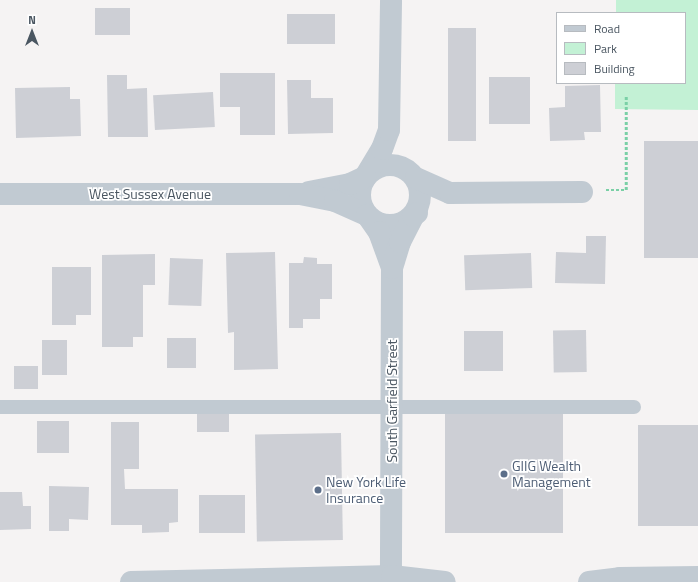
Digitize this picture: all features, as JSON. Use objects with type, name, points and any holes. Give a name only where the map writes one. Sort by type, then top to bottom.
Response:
[{"type":"street","points":[[391,0],[389,130],[382,149],[365,177],[361,188],[360,197],[362,207],[367,215],[374,221],[384,226],[404,223],[428,204],[450,193]]},
{"type":"street","points":[[389,130],[404,161],[416,178],[420,188],[421,198],[418,208],[412,216]]},
{"type":"street","points":[[365,177],[380,166],[389,165],[400,166],[409,171],[416,178],[450,193],[582,192]]},
{"type":"street","name":"West Sussex Avenue","points":[[0,194],[300,194],[350,184],[365,177]]},
{"type":"street","name":"West Sussex Avenue","points":[[300,194],[335,201],[367,215]]},
{"type":"street","name":"South Garfield Street","points":[[367,215],[380,232],[392,268]]},
{"type":"street","name":"South Garfield Street","points":[[391,579],[392,268],[400,242],[412,216]]},
{"type":"street","points":[[588,582],[620,578],[698,577]]},
{"type":"street","points":[[131,582],[391,579],[445,582]]},
{"type":"lane","points":[[0,407],[634,407]]},
{"type":"path","points":[[582,192],[626,190],[626,96]]},
{"type":"green space","points":[[616,0],[698,0],[698,110],[615,109],[615,84],[686,84],[686,12],[616,12]]},
{"type":"building","points":[[95,8],[130,8],[130,35],[95,35]]},
{"type":"building","points":[[287,14],[335,14],[335,44],[287,44]]},
{"type":"building","points":[[448,28],[476,28],[476,141],[448,141]]},
{"type":"building","points":[[220,73],[275,73],[275,135],[240,135],[240,107],[220,107]]},
{"type":"building","points":[[107,75],[127,75],[127,89],[147,88],[148,137],[108,137]]},
{"type":"building","points":[[489,77],[530,77],[530,124],[489,124]]},
{"type":"building","points":[[287,80],[311,80],[311,98],[333,98],[333,133],[288,134]]},
{"type":"building","points":[[600,85],[601,132],[584,132],[585,140],[550,141],[549,108],[565,107],[565,86]]},
{"type":"building","points":[[70,87],[70,99],[80,99],[81,136],[16,138],[15,88]]},
{"type":"building","points":[[213,92],[215,127],[155,130],[153,95]]},
{"type":"building","points":[[644,141],[698,141],[698,258],[644,258]]},
{"type":"building","points":[[586,236],[606,236],[605,284],[555,283],[556,252],[586,253]]},
{"type":"building","points":[[275,252],[278,369],[234,370],[234,332],[228,333],[226,253]]},
{"type":"building","points":[[531,253],[532,288],[465,290],[464,255]]},
{"type":"building","points":[[155,254],[155,285],[143,285],[143,337],[133,337],[133,347],[102,347],[102,255]]},
{"type":"building","points":[[304,257],[317,258],[317,264],[332,264],[332,299],[320,299],[320,319],[303,319],[303,328],[289,328],[289,263],[303,263]]},
{"type":"building","points":[[170,258],[203,259],[201,306],[168,305]]},
{"type":"building","points":[[52,267],[91,267],[91,315],[76,315],[76,325],[52,325]]},
{"type":"building","points":[[586,330],[587,372],[554,373],[553,331]]},
{"type":"building","points":[[464,331],[503,331],[503,371],[464,371]]},
{"type":"building","points":[[167,338],[196,338],[196,368],[167,368]]},
{"type":"building","points":[[42,340],[67,340],[67,375],[42,375]]},
{"type":"building","points":[[14,366],[38,366],[38,389],[14,389]]},
{"type":"building","points":[[197,411],[229,411],[229,432],[197,432]]},
{"type":"building","name":"GIIG Wealth Management","points":[[445,414],[563,414],[563,533],[445,533]]},
{"type":"building","points":[[37,421],[69,421],[69,453],[37,453]]},
{"type":"building","points":[[111,422],[139,422],[139,469],[124,469],[125,489],[178,489],[178,522],[169,523],[169,532],[142,533],[142,525],[111,525]]},
{"type":"building","points":[[638,425],[698,425],[698,526],[638,526]]},
{"type":"building","points":[[341,433],[343,540],[257,541],[255,435]]},
{"type":"building","points":[[49,486],[89,487],[88,520],[69,519],[69,531],[49,531]]},
{"type":"building","points":[[0,492],[22,492],[23,506],[31,506],[31,529],[0,530]]},
{"type":"building","points":[[199,495],[245,495],[245,533],[199,533]]},
{"type":"place","name":"GIIG Wealth Management","points":[[504,474]]},
{"type":"place","name":"New York Life Insurance","points":[[318,490]]}]
